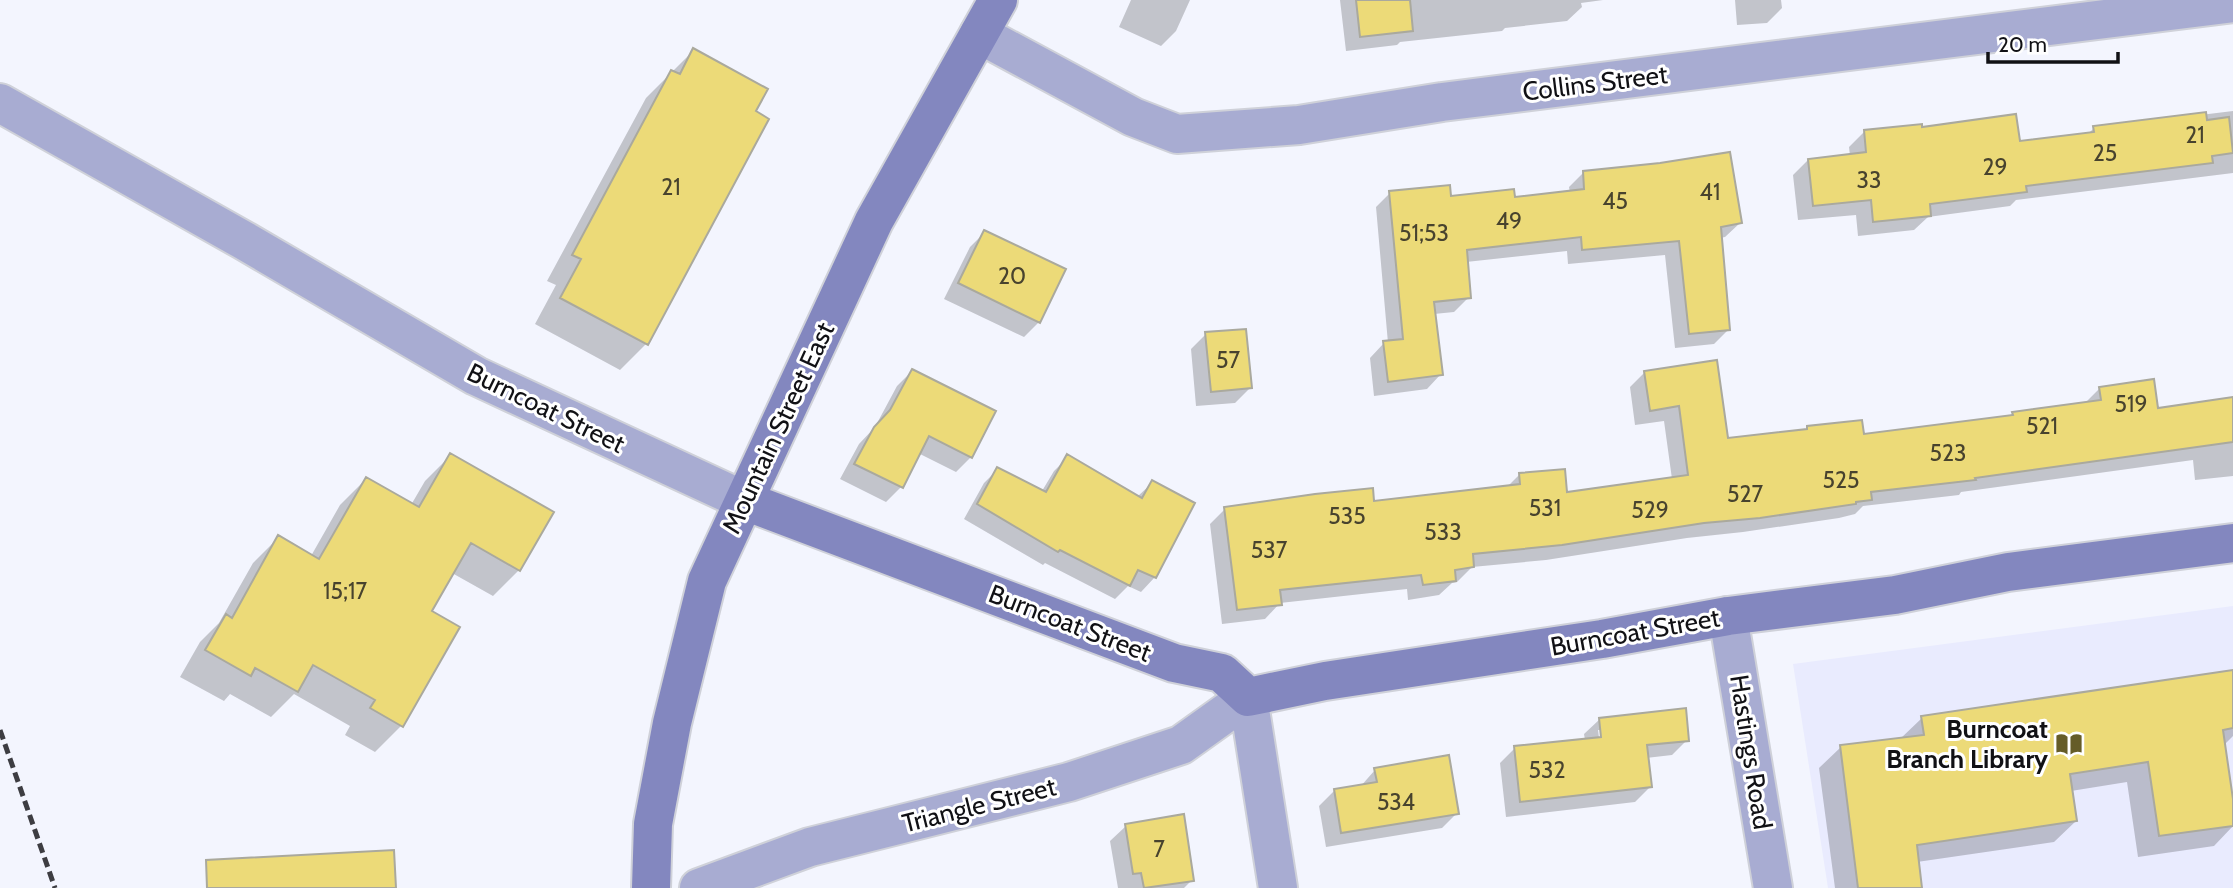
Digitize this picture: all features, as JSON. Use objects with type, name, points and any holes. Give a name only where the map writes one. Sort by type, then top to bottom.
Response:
[{"type":"main road","name":"Mountain Street East","points":[[651,888],[653,824],[672,723],[707,581],[874,221],[998,0]]},
{"type":"main road","name":"Burncoat Street","points":[[745,501],[1174,663],[1222,673],[1248,697],[1325,681],[1602,639],[1728,616],[1895,596],[2008,572],[2233,543]]},
{"type":"street","name":"Collins Street","points":[[979,34],[1133,117],[1178,134],[1299,125],[1454,100],[2233,3]]},
{"type":"street","name":"Burncoat Street","points":[[0,103],[476,376],[745,501]]},
{"type":"street","name":"Hastings Road","points":[[1728,616],[1773,888]]},
{"type":"street","name":"Triangle Street","points":[[699,888],[810,847],[1069,782],[1181,745],[1248,697]]},
{"type":"street","points":[[1248,697],[1278,888]]},
{"type":"shaded area","points":[[2233,606],[2233,888],[1828,888],[1793,664]]},
{"type":"building","points":[[1356,0],[1410,0],[1413,31],[1360,37]]},
{"type":"building","points":[[693,48],[768,89],[756,111],[769,119],[648,345],[560,298],[581,259],[572,255],[671,70],[680,74]]},
{"type":"building","points":[[2206,112],[2207,120],[2229,117],[2233,153],[2212,156],[2213,163],[2026,186],[2027,192],[1930,204],[1931,216],[1873,222],[1871,200],[1813,206],[1808,159],[1866,152],[1864,130],[1922,124],[1922,127],[2016,114],[2020,141],[2094,132],[2093,126]]},
{"type":"building","points":[[1730,152],[1742,223],[1721,227],[1730,330],[1689,334],[1679,241],[1582,250],[1581,237],[1467,250],[1471,298],[1434,302],[1443,375],[1388,382],[1383,341],[1403,339],[1389,191],[1450,185],[1451,196],[1514,189],[1515,197],[1584,189],[1583,171]]},
{"type":"building","points":[[984,230],[1066,269],[1040,323],[958,283]]},
{"type":"building","points":[[1246,329],[1252,388],[1211,392],[1205,332]]},
{"type":"building","points":[[1717,360],[1728,438],[1862,420],[1864,434],[2013,415],[2012,412],[2101,400],[2099,387],[2154,379],[2158,408],[2233,397],[2233,442],[1975,478],[1976,480],[1871,492],[1872,500],[1856,504],[1704,523],[1562,545],[1473,554],[1474,567],[1455,570],[1456,581],[1423,585],[1421,575],[1280,590],[1282,605],[1237,610],[1224,507],[1373,488],[1374,501],[1520,484],[1519,473],[1565,469],[1567,492],[1688,475],[1679,406],[1650,411],[1644,371]]},
{"type":"building","points":[[912,369],[996,411],[972,458],[929,436],[903,488],[854,464],[874,427],[890,410]]},
{"type":"building","points":[[450,453],[554,512],[520,571],[471,543],[432,611],[460,627],[403,727],[370,708],[375,700],[313,665],[298,692],[255,668],[251,676],[205,650],[226,614],[232,618],[278,535],[319,559],[366,477],[419,507]]},
{"type":"building","points":[[1067,454],[1142,498],[1152,480],[1195,503],[1156,578],[1138,570],[1130,586],[1060,550],[1058,552],[977,504],[997,467],[1046,492]]},
{"type":"building","points":[[2233,670],[2233,728],[2223,730],[2233,799],[2233,826],[2159,836],[2148,762],[2070,774],[2077,821],[1917,845],[1922,888],[1858,888],[1840,745],[1924,735],[1921,716]]},
{"type":"building","points":[[1686,708],[1689,741],[1647,745],[1652,787],[1520,802],[1514,746],[1601,737],[1599,718]]},
{"type":"building","points":[[1449,755],[1459,814],[1341,833],[1334,789],[1377,782],[1374,768]]},
{"type":"building","points":[[1184,814],[1194,881],[1144,888],[1141,873],[1133,874],[1125,824]]},
{"type":"building","points":[[394,850],[396,888],[207,888],[206,860]]},
{"type":"railway","points":[[0,730],[55,888]]},
{"type":"place","name":"Burncoat Branch Library","points":[[2069,744]]}]
